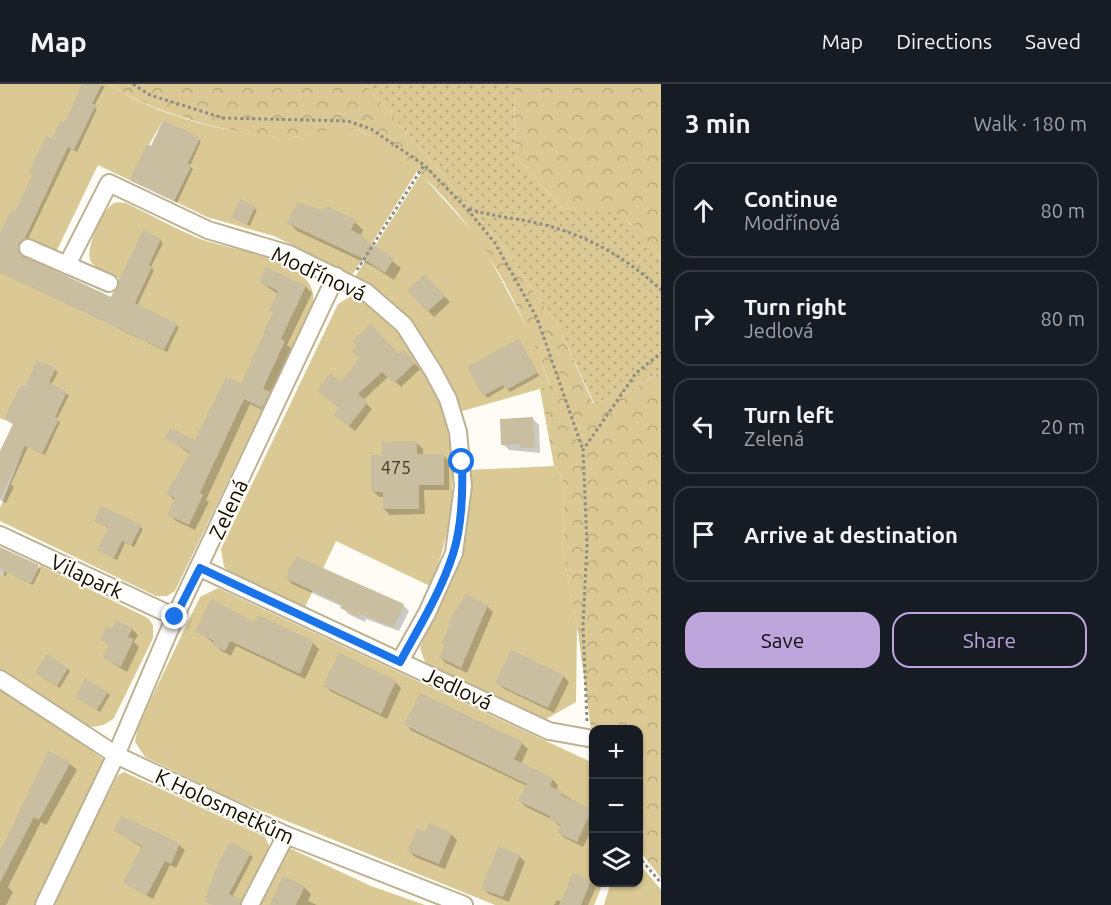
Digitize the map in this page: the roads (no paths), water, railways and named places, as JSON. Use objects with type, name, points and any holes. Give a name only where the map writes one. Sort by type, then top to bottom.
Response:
[{"type":"street","name":"Modřínová","points":[[67,265],[109,183],[208,230],[289,254],[342,279],[366,292],[404,325],[448,399],[458,432],[463,486],[454,553],[427,613],[400,662]]},
{"type":"street","points":[[28,248],[109,283]]},
{"type":"street","name":"Zelená","points":[[44,905],[117,755],[175,617],[342,279]]},
{"type":"street","name":"Vilapark","points":[[0,535],[175,617]]},
{"type":"street","name":"Jedlová","points":[[200,568],[549,731],[588,738]]},
{"type":"street","name":"K Holosmetkům","points":[[0,679],[117,755],[286,835],[464,905]]},
{"type":"street","points":[[250,905],[286,835]]}]
